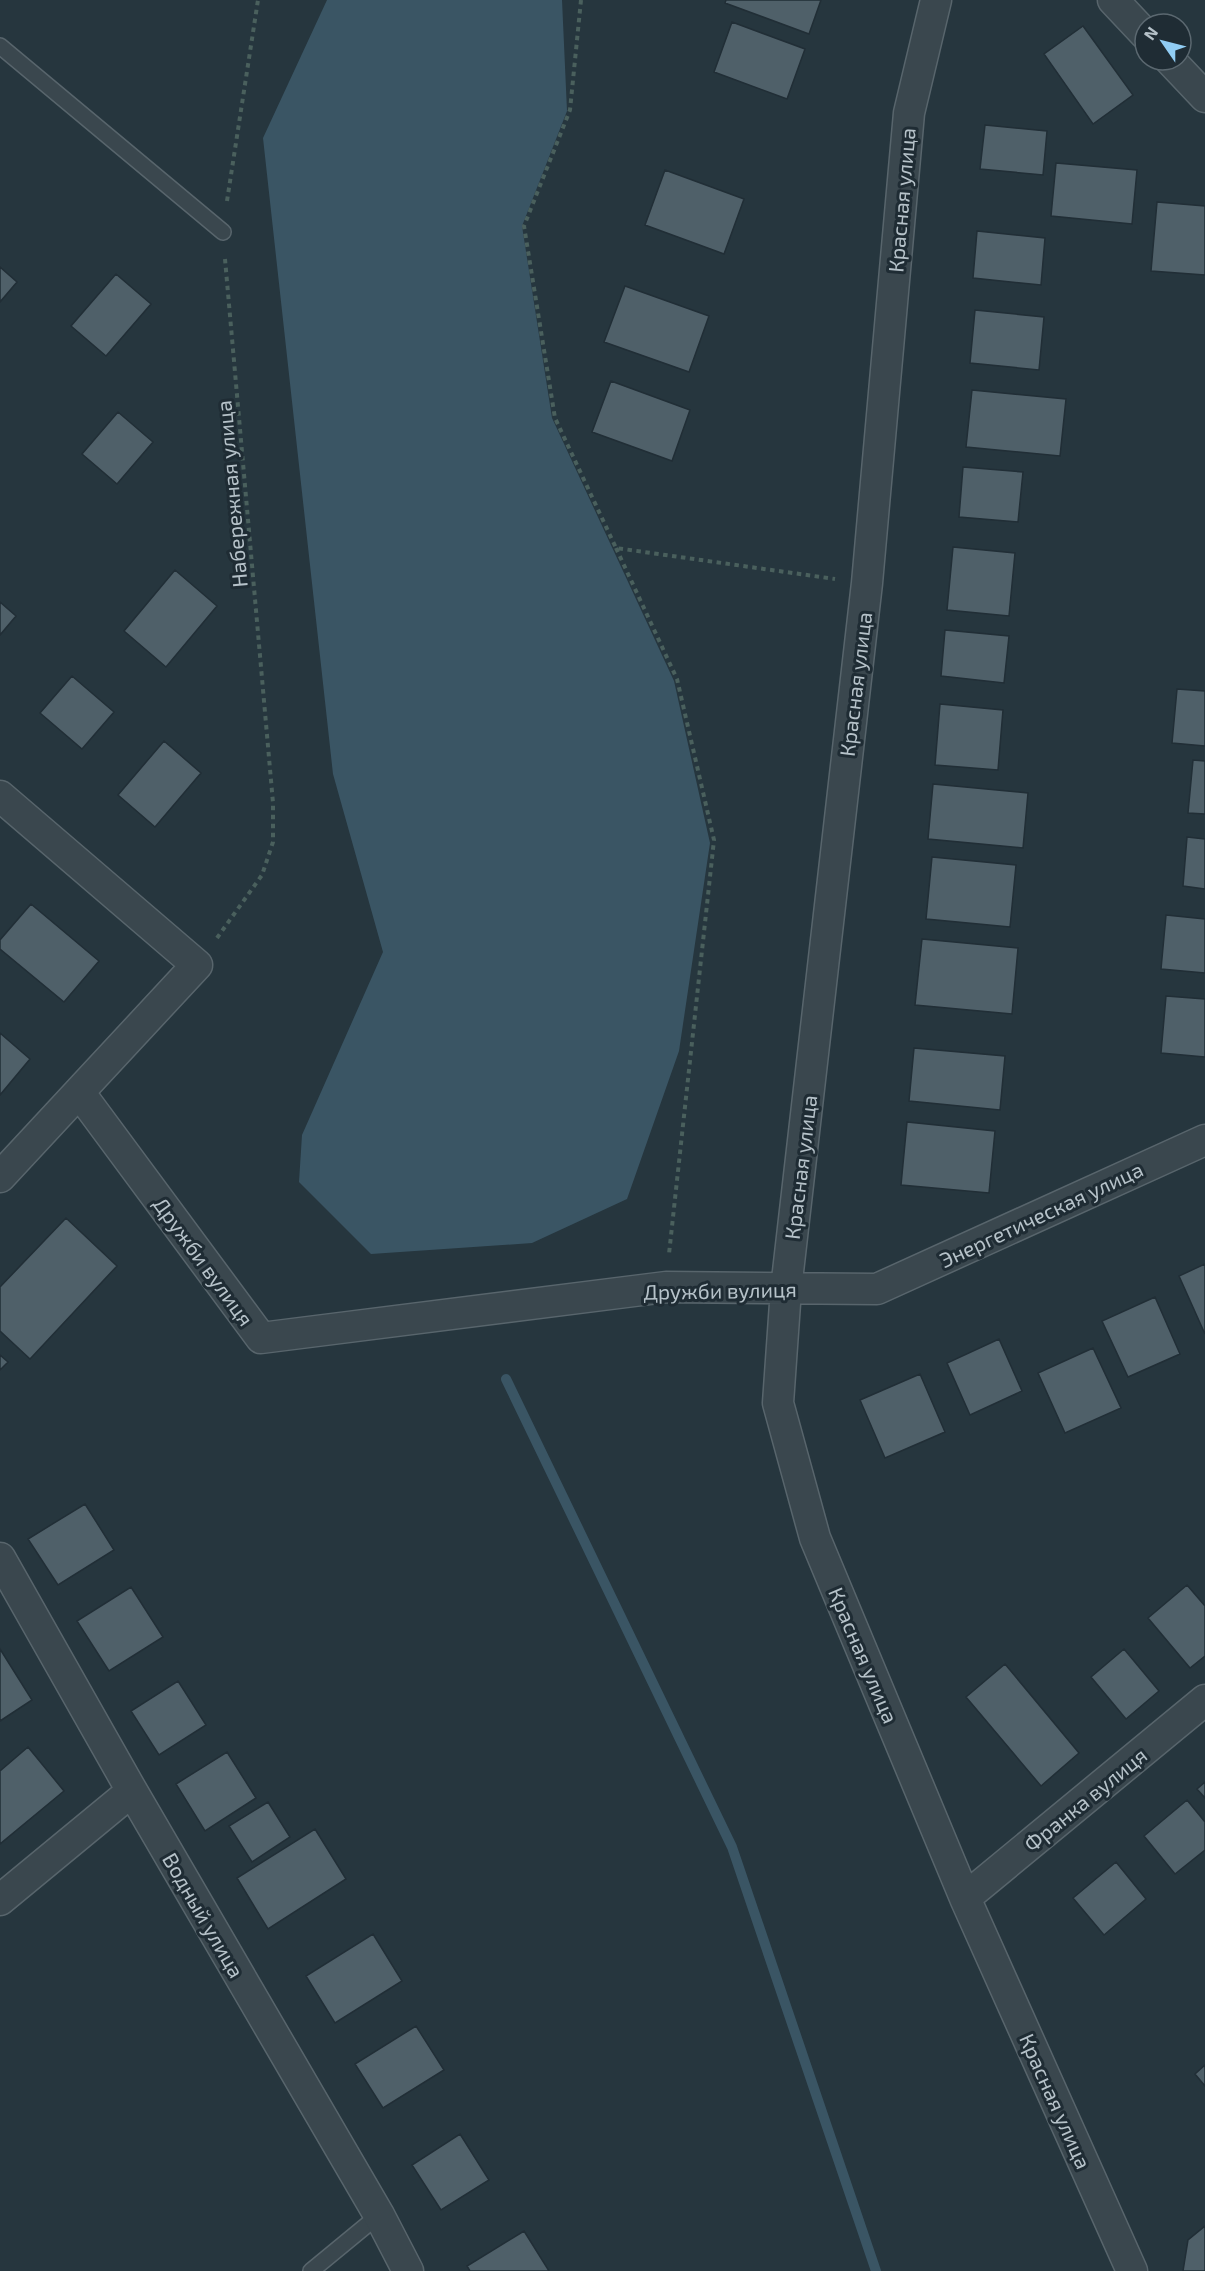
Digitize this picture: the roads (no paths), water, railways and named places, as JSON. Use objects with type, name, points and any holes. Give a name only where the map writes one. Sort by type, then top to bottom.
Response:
[{"type":"street","name":"Красная улица","points":[[936,0],[909,114],[867,583],[786,1289],[778,1403],[814,1538],[965,1898],[1132,2271]]},
{"type":"street","points":[[1113,0],[1133,21]]},
{"type":"street","points":[[1181,72],[1205,97]]},
{"type":"street","points":[[0,796],[196,965],[0,1178]]},
{"type":"street","name":"Дружби вулиця","points":[[79,1092],[261,1338],[666,1287],[877,1289]]},
{"type":"street","name":"Энергетическая улица","points":[[877,1289],[1205,1140]]},
{"type":"street","name":"Водный улица","points":[[0,1558],[132,1791],[379,2215],[408,2271]]},
{"type":"street","name":"Франка вулиця","points":[[965,1898],[1205,1700]]},
{"type":"street","points":[[0,1900],[132,1791]]},
{"type":"lane","points":[[0,46],[223,232]]},
{"type":"lane","points":[[311,2271],[379,2215]]},
{"type":"water","points":[[327,0],[562,0],[567,111],[522,226],[552,418],[674,681],[710,843],[679,1051],[627,1199],[532,1243],[371,1254],[299,1182],[302,1135],[383,952],[333,774],[263,138]]},
{"type":"waterway","points":[[506,1379],[732,1847],[876,2271]]}]
